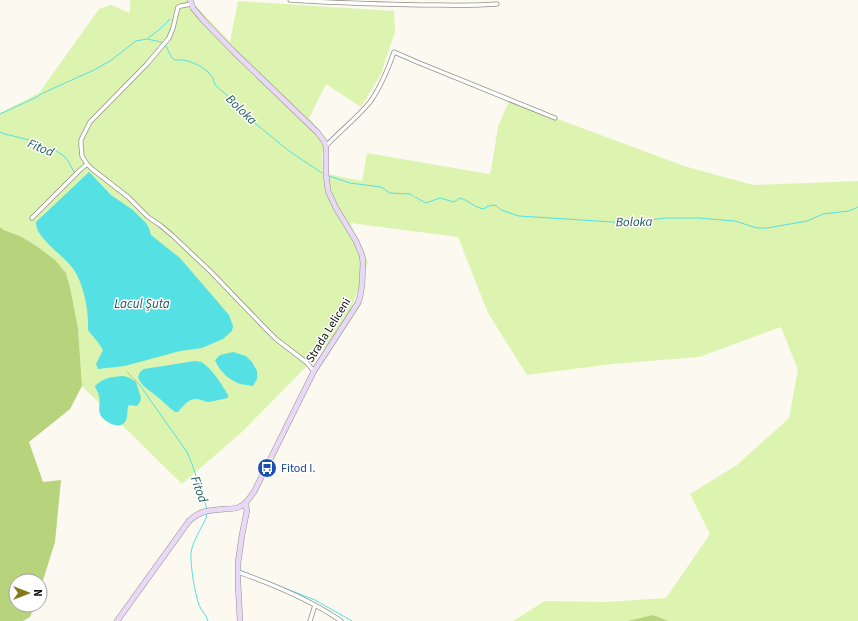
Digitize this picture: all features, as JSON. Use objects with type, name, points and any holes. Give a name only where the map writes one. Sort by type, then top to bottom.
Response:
[{"type":"main road","points":[[190,2],[192,8],[234,52],[322,137],[326,146]]},
{"type":"main road","name":"Strada Leliceni","points":[[245,503],[254,492],[314,371],[358,303],[361,291],[363,263],[361,251],[328,191],[326,174],[326,146]]},
{"type":"main road","points":[[117,621],[194,516],[208,511],[242,506],[245,503],[247,510],[239,554],[238,572],[240,621]]},
{"type":"street","points":[[290,0],[334,3],[476,6],[497,4]]},
{"type":"street","points":[[190,2],[178,7],[169,38],[147,64],[90,122],[81,140],[82,156],[92,170],[128,197],[148,217],[176,239],[211,272],[276,339],[306,362],[314,371]]},
{"type":"street","points":[[326,146],[371,101],[387,71],[394,52],[555,118]]},
{"type":"street","points":[[32,218],[87,164]]},
{"type":"street","points":[[238,572],[288,592],[315,605],[341,621]]},
{"type":"street","points":[[310,621],[315,605]]},
{"type":"green space","points":[[130,0],[187,0],[189,7],[196,6],[230,42],[238,1],[394,11],[395,32],[381,74],[361,107],[326,84],[309,118],[327,140],[322,154],[323,173],[362,181],[367,153],[489,174],[491,171],[498,127],[509,101],[684,166],[753,185],[858,181],[858,621],[669,621],[653,615],[627,621],[513,621],[545,601],[606,602],[666,598],[710,534],[690,494],[737,465],[789,418],[798,370],[781,327],[699,357],[612,364],[527,375],[488,313],[458,237],[350,223],[368,262],[344,328],[243,431],[182,484],[82,386],[78,328],[71,292],[55,260],[22,237],[0,227],[0,113],[39,93],[99,9],[111,5],[130,13]]},
{"type":"green space","points":[[0,227],[22,237],[38,247],[55,260],[66,273],[78,328],[82,386],[70,409],[29,442],[43,482],[61,480],[55,542],[45,573],[8,573],[8,613],[32,613],[30,617],[23,621],[0,621]]},
{"type":"green space","points":[[653,615],[669,621],[627,621]]},
{"type":"water","name":"Lacul Șuta","points":[[89,172],[111,195],[133,210],[146,223],[151,235],[180,258],[229,315],[233,326],[232,331],[223,339],[202,348],[180,351],[125,366],[98,369],[96,364],[103,350],[88,330],[87,307],[81,283],[70,265],[38,231],[36,223]]},
{"type":"water","points":[[233,352],[246,356],[252,362],[257,371],[257,379],[253,386],[240,384],[232,380],[225,375],[217,364],[215,360],[220,355]]},
{"type":"water","points":[[195,361],[205,364],[213,372],[226,391],[228,398],[209,402],[193,399],[186,403],[178,412],[175,412],[145,387],[138,377],[140,372],[144,369]]},
{"type":"water","points":[[124,376],[136,382],[141,398],[137,406],[129,405],[127,419],[125,422],[116,425],[109,423],[101,416],[99,411],[99,396],[95,386],[105,379]]},
{"type":"waterway","points":[[148,38],[170,19]]},
{"type":"waterway","name":"Boloka","points":[[0,114],[94,70],[110,61],[136,41],[147,39],[162,43]]},
{"type":"waterway","name":"Boloka","points":[[166,46],[172,58],[175,60],[191,62],[208,72],[213,78],[215,85],[235,102],[246,116],[289,151],[322,173]]},
{"type":"waterway","name":"Fitod","points":[[0,132],[29,140],[43,147],[53,149],[64,156],[74,172]]},
{"type":"waterway","name":"Boloka","points":[[329,176],[350,183],[381,187],[390,193],[410,194],[413,196]]},
{"type":"waterway","name":"Boloka","points":[[415,197],[426,203],[440,198],[454,202],[460,198],[480,208],[484,209],[493,205],[497,206],[501,210],[519,216],[628,223],[665,218],[698,218],[735,221],[757,228],[767,228],[807,221],[823,214],[849,211],[858,207]]},
{"type":"waterway","name":"Fitod","points":[[127,372],[139,384],[187,452],[207,509]]},
{"type":"waterway","name":"Fitod","points":[[207,512],[193,546],[191,558],[197,600],[208,621]]},
{"type":"waterway","points":[[240,570],[254,576]]},
{"type":"waterway","points":[[264,580],[315,600],[352,621]]},
{"type":"place","name":"Fitod I.","points":[[267,468]]}]
